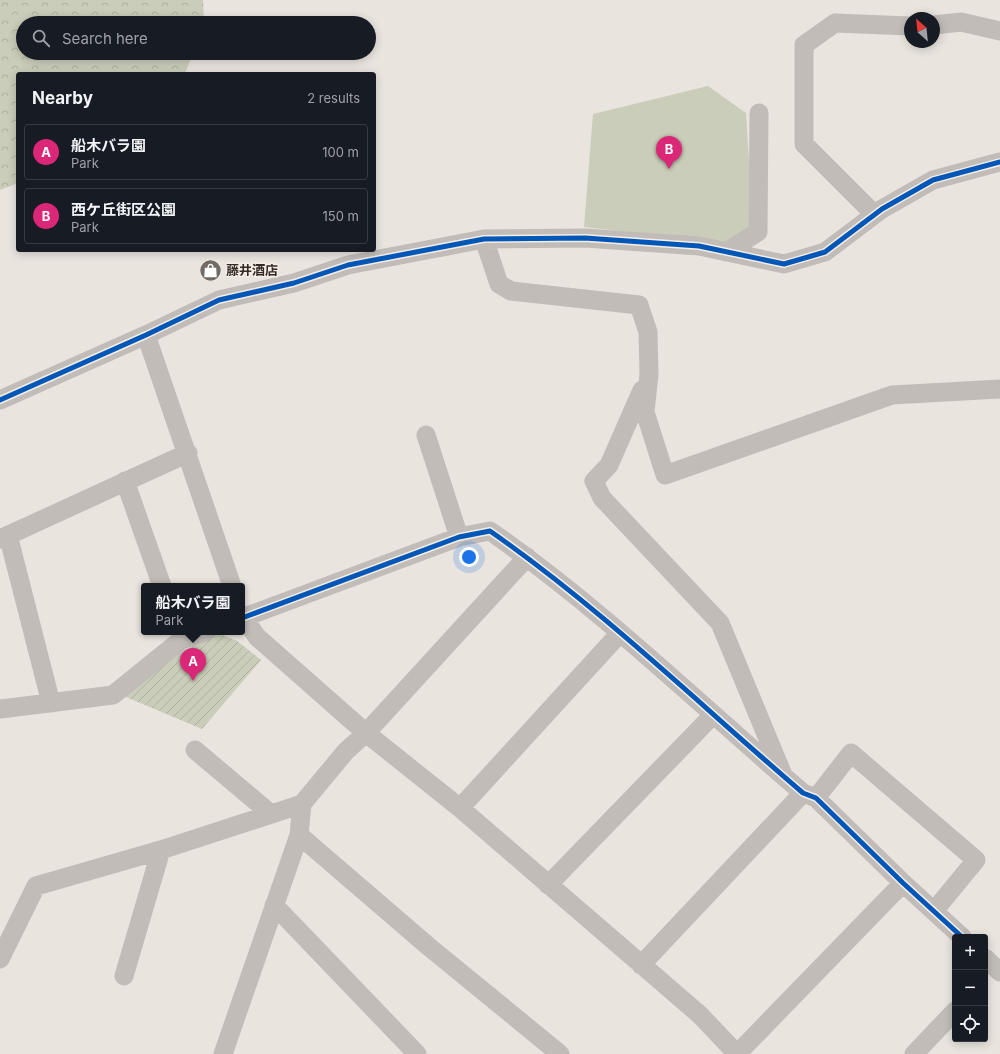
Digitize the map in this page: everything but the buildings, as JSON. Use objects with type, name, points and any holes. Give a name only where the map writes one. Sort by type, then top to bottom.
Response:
[{"type":"street","points":[[940,24],[961,22],[1000,31]]},
{"type":"street","points":[[874,214],[804,144],[804,45],[835,23],[904,26]]},
{"type":"street","points":[[726,252],[758,232],[759,113]]},
{"type":"street","points":[[0,400],[146,335],[219,300],[294,283],[348,265],[484,239],[586,238],[699,246],[784,264],[825,252],[874,214],[934,180],[1000,162]]},
{"type":"street","points":[[484,239],[499,284],[511,291],[639,305],[648,332],[650,374],[645,412],[664,475],[892,395],[1000,389]]},
{"type":"street","points":[[146,335],[188,453],[231,583]]},
{"type":"street","points":[[650,374],[609,465],[594,481],[602,498],[720,624],[785,778]]},
{"type":"street","points":[[426,435],[458,537]]},
{"type":"street","points":[[50,703],[4,537],[188,453]]},
{"type":"street","points":[[125,481],[161,583]]},
{"type":"street","points":[[245,616],[458,537],[490,531],[527,557],[620,633],[785,778],[810,796],[959,934]]},
{"type":"street","points":[[0,959],[36,886],[161,850],[302,804],[346,751],[366,733],[527,557]]},
{"type":"street","points":[[245,621],[257,637],[366,733],[460,808],[700,1015],[737,1054],[903,883]]},
{"type":"street","points":[[460,808],[620,633]]},
{"type":"street","points":[[0,709],[114,695],[180,636]]},
{"type":"street","points":[[548,885],[713,715]]},
{"type":"street","points":[[195,750],[271,814]]},
{"type":"street","points":[[641,965],[851,753],[976,860],[934,911]]},
{"type":"street","points":[[223,1054],[299,835],[302,804]]},
{"type":"street","points":[[299,835],[428,946],[560,1054]]},
{"type":"street","points":[[124,976],[161,850]]},
{"type":"street","points":[[274,905],[417,1054]]},
{"type":"street","points":[[914,1054],[952,1014]]},
{"type":"green space","points":[[0,0],[203,0],[204,16],[16,16],[16,60],[190,60],[186,72],[16,72],[16,184],[0,190]]},
{"type":"green space","points":[[708,86],[746,113],[753,224],[727,243],[584,227],[593,114]]},
{"type":"green space","points":[[214,635],[223,635],[237,641],[261,660],[202,729],[126,697],[158,665]]},
{"type":"cycle path","points":[[0,400],[146,335],[219,300],[294,283],[348,265],[484,239],[585,238],[699,246],[784,264],[825,252],[882,209],[933,180],[1000,162]]},
{"type":"cycle path","points":[[245,617],[459,537],[490,531],[572,592],[650,658],[803,793],[816,798],[903,883],[959,934]]},
{"type":"place","name":"西ケ丘街区公園","points":[[669,169]]},
{"type":"place","name":"藤井酒店","points":[[210,270]]},
{"type":"place","name":"船木バラ園","points":[[193,681]]}]
